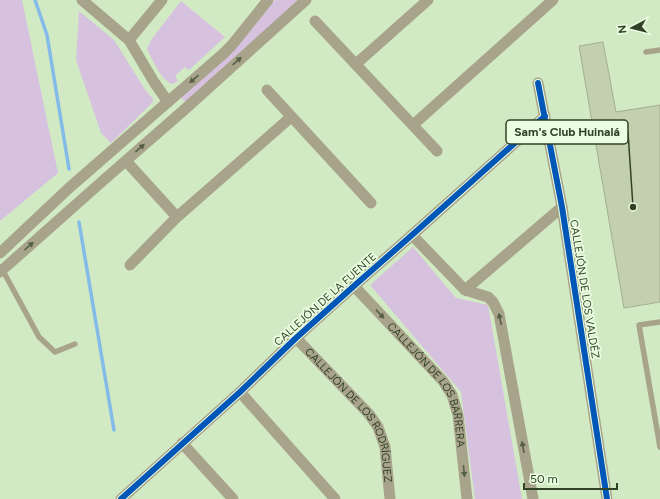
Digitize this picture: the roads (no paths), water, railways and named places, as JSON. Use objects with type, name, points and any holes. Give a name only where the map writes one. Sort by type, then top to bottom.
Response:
[{"type":"street","points":[[82,0],[129,40],[154,82],[184,110]]},
{"type":"street","points":[[129,40],[162,0]]},
{"type":"street","points":[[0,252],[95,165],[232,45],[268,0]]},
{"type":"street","points":[[1,270],[184,110],[306,0]]},
{"type":"street","points":[[356,64],[428,0]]},
{"type":"street","points":[[413,125],[553,0]]},
{"type":"street","points":[[315,21],[437,151]]},
{"type":"street","name":"CALLEJÓN DE LOS VALDÉZ","points":[[538,83],[562,207],[607,499]]},
{"type":"street","points":[[267,90],[371,203]]},
{"type":"street","name":"CALLEJÓN DE LA FUENTE","points":[[125,498],[182,443],[240,392],[296,338],[545,116]]},
{"type":"street","points":[[130,265],[177,217],[291,117]]},
{"type":"street","points":[[126,161],[177,217]]},
{"type":"street","points":[[95,165],[106,178]]},
{"type":"street","points":[[465,290],[562,207]]},
{"type":"street","points":[[412,236],[465,290],[488,297],[493,302],[499,314],[533,499]]},
{"type":"street","name":"CALLEJÓN DE LOS BARRERA","points":[[354,286],[443,381],[452,395],[458,415],[467,499]]},
{"type":"street","name":"CALLEJÓN DE LOS RODRÍGUEZ","points":[[296,338],[369,414],[378,427],[385,447],[390,499]]},
{"type":"street","points":[[240,392],[335,499]]},
{"type":"street","points":[[182,443],[233,499]]},
{"type":"lane","points":[[646,52],[660,50]]},
{"type":"lane","points":[[1,270],[40,337],[55,352],[75,344]]},
{"type":"lane","points":[[660,322],[639,326],[658,418],[660,448]]},
{"type":"waterway","points":[[35,0],[47,35],[69,169]]},
{"type":"waterway","points":[[79,222],[114,430]]},
{"type":"place","name":"Sam's Club Huinalá","points":[[633,207]]}]
